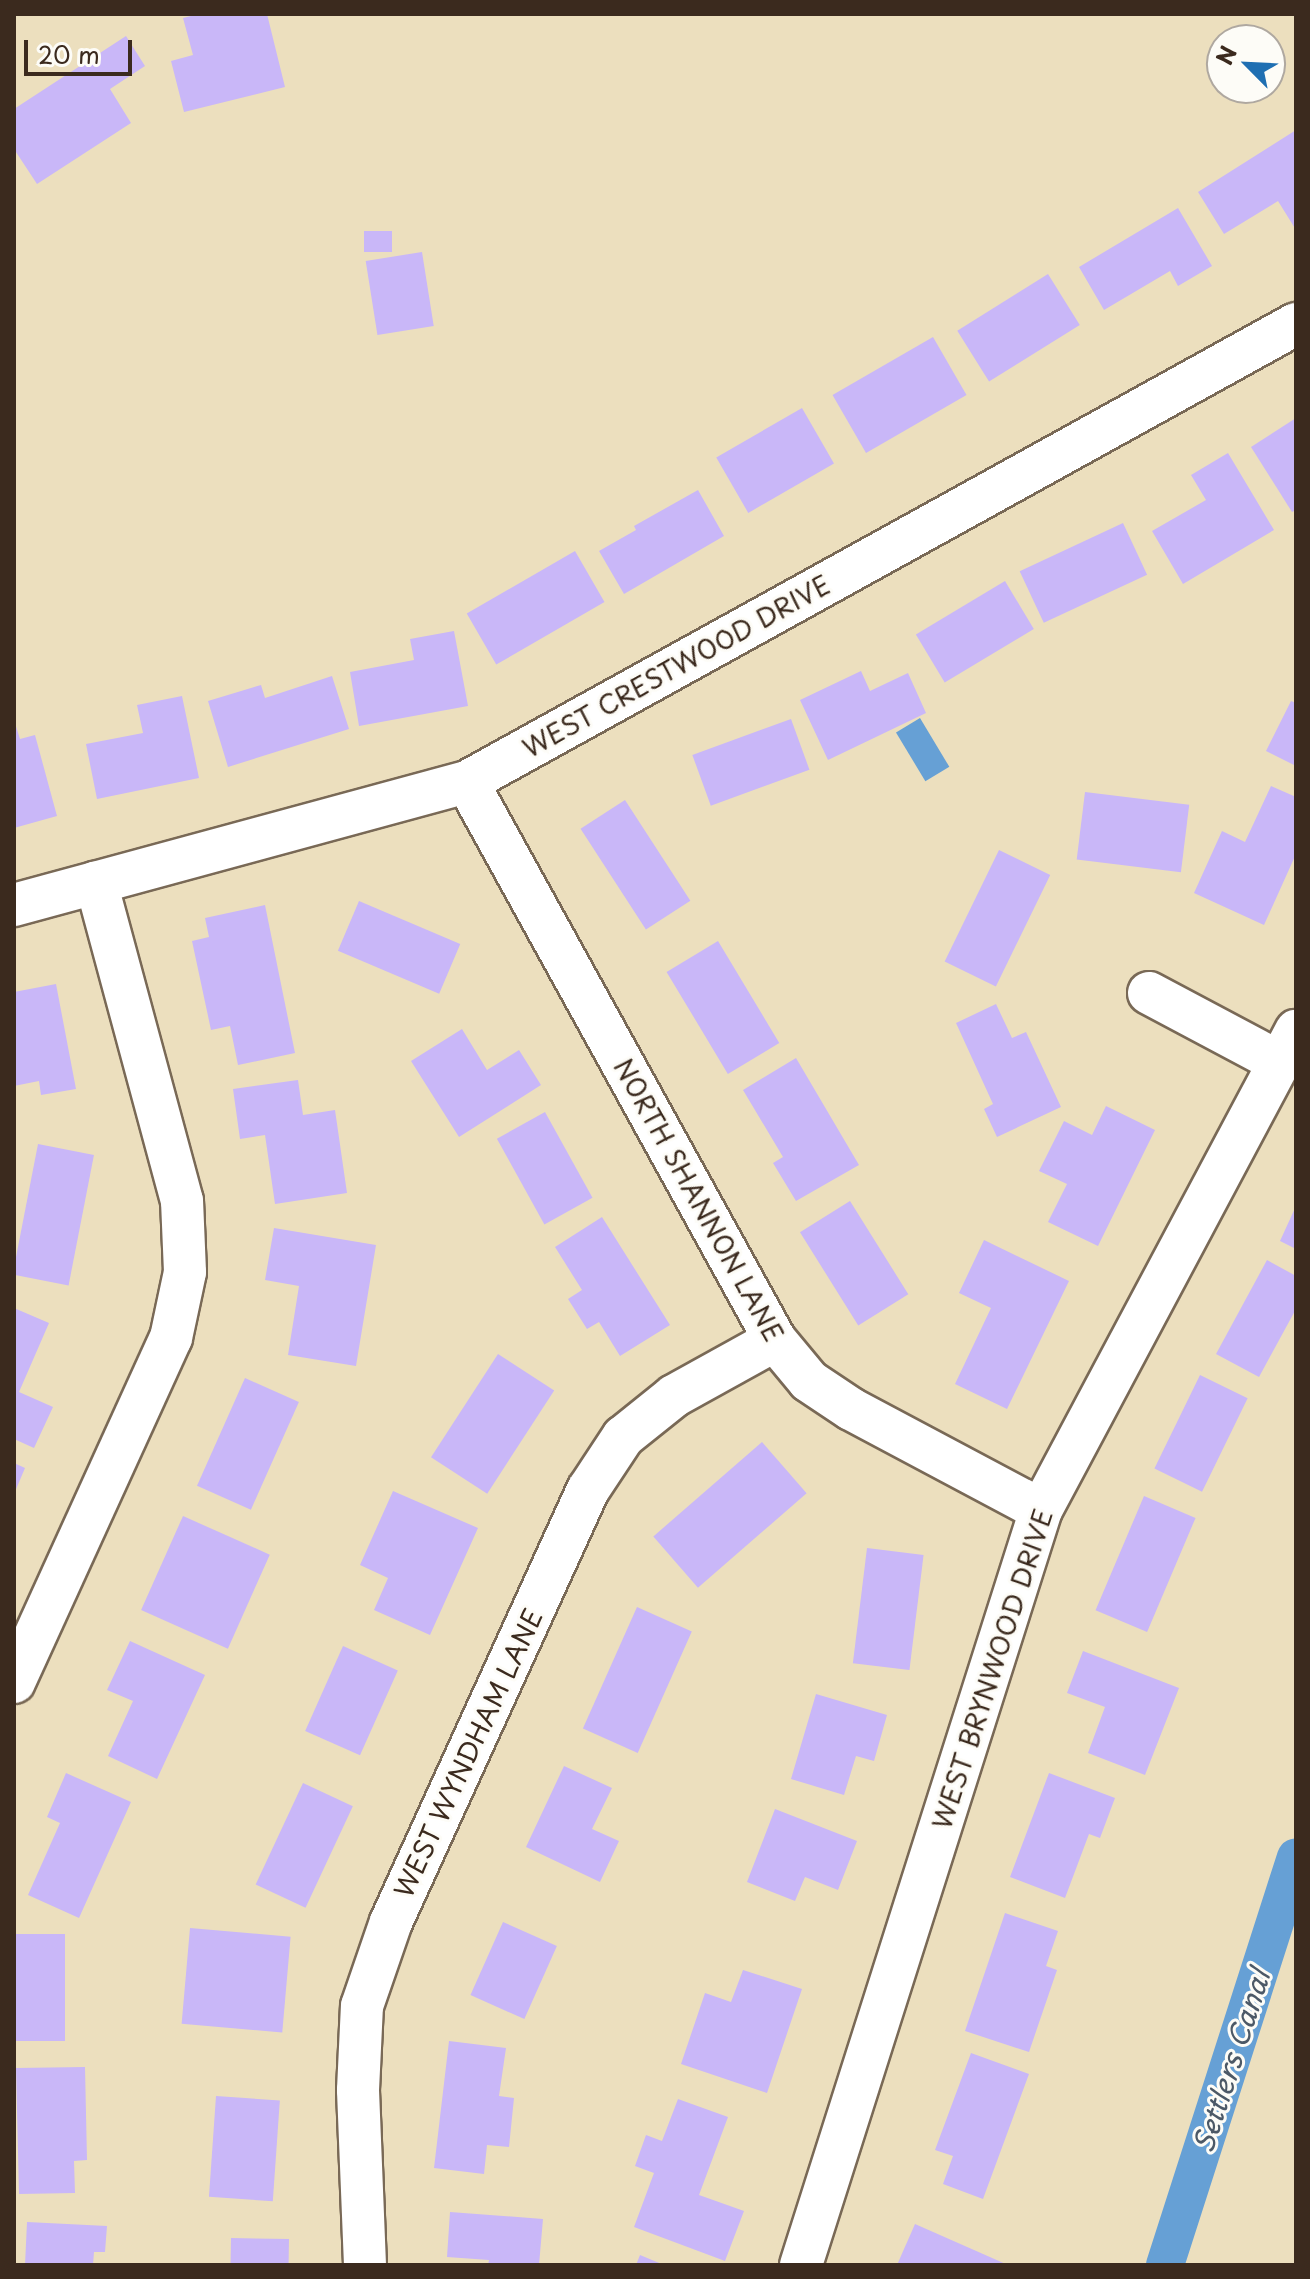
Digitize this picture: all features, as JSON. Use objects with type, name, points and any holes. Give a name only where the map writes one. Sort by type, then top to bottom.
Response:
[{"type":"street","name":"WEST CRESTWOOD DRIVE","points":[[14,905],[467,782],[1296,324]]},
{"type":"street","name":"NORTH SHANNON LANE","points":[[467,782],[775,1340],[809,1381],[851,1409],[1041,1510]]},
{"type":"street","points":[[14,1682],[171,1338],[185,1272],[182,1201],[96,882]]},
{"type":"street","name":"WEST BRYNWOOD DRIVE","points":[[801,2265],[1041,1510],[1288,1047],[1149,993]]},
{"type":"street","name":"WEST WYNDHAM LANE","points":[[365,2265],[358,2090],[362,2006],[391,1922],[588,1490],[623,1437],[674,1396],[775,1340]]},
{"type":"water","points":[[920,718],[949,767],[925,781],[896,732]]},
{"type":"building","points":[[199,14],[267,14],[285,87],[184,112],[171,61],[193,55],[183,18]]},
{"type":"building","points":[[126,36],[145,66],[110,89],[131,123],[37,184],[14,149],[14,109]]},
{"type":"building","points":[[1296,130],[1296,230],[1278,201],[1224,234],[1198,192]]},
{"type":"building","points":[[1178,208],[1212,266],[1178,286],[1170,271],[1104,310],[1079,267]]},
{"type":"building","points":[[364,231],[392,231],[392,252],[364,252]]},
{"type":"building","points":[[422,252],[434,326],[377,335],[366,261]]},
{"type":"building","points":[[1048,274],[1080,325],[989,382],[957,331]]},
{"type":"building","points":[[933,337],[966,395],[866,453],[833,395]]},
{"type":"building","points":[[802,408],[834,463],[748,513],[716,458]]},
{"type":"building","points":[[1296,418],[1296,510],[1292,512],[1251,447]]},
{"type":"building","points":[[1228,453],[1274,530],[1183,584],[1152,531],[1206,500],[1191,475]]},
{"type":"building","points":[[698,490],[724,536],[624,594],[599,551],[636,530],[634,526]]},
{"type":"building","points":[[1123,523],[1147,575],[1044,623],[1020,571]]},
{"type":"building","points":[[575,551],[604,602],[496,665],[467,614]]},
{"type":"building","points":[[1005,581],[1034,629],[945,683],[916,635]]},
{"type":"building","points":[[454,631],[468,706],[359,726],[350,672],[414,660],[410,639]]},
{"type":"building","points":[[861,671],[870,691],[908,673],[926,713],[828,760],[800,700]]},
{"type":"building","points":[[332,676],[349,729],[228,767],[208,701],[261,685],[265,698]]},
{"type":"building","points":[[182,696],[199,778],[97,799],[86,744],[143,733],[137,705]]},
{"type":"building","points":[[1291,701],[1296,703],[1296,766],[1266,751]]},
{"type":"building","points":[[791,719],[809,770],[711,806],[692,755]]},
{"type":"building","points":[[14,720],[20,739],[35,735],[57,816],[14,828]]},
{"type":"building","points":[[1271,786],[1296,797],[1296,854],[1264,925],[1194,893],[1222,831],[1245,842]]},
{"type":"building","points":[[1085,792],[1189,805],[1181,872],[1077,859]]},
{"type":"building","points":[[625,800],[690,901],[646,930],[581,829]]},
{"type":"building","points":[[999,850],[1050,875],[996,986],[945,961]]},
{"type":"building","points":[[359,901],[460,944],[439,994],[338,951]]},
{"type":"building","points":[[265,905],[295,1053],[238,1065],[230,1026],[211,1030],[192,941],[209,937],[205,918]]},
{"type":"building","points":[[718,941],[779,1043],[728,1074],[667,972]]},
{"type":"building","points":[[56,984],[76,1089],[41,1095],[39,1081],[14,1086],[14,992]]},
{"type":"building","points":[[996,1004],[1012,1038],[1026,1032],[1061,1107],[997,1137],[984,1109],[993,1104],[956,1023]]},
{"type":"building","points":[[462,1029],[487,1070],[519,1050],[541,1085],[459,1137],[411,1061]]},
{"type":"building","points":[[796,1058],[859,1165],[796,1201],[773,1163],[783,1157],[743,1090]]},
{"type":"building","points":[[298,1080],[303,1115],[335,1110],[347,1193],[275,1204],[265,1135],[240,1139],[233,1089]]},
{"type":"building","points":[[1106,1106],[1155,1130],[1098,1246],[1048,1222],[1067,1184],[1039,1171],[1064,1121],[1092,1135]]},
{"type":"building","points":[[545,1112],[593,1198],[544,1224],[497,1139]]},
{"type":"building","points":[[38,1144],[94,1155],[69,1285],[14,1275]]},
{"type":"building","points":[[850,1201],[908,1294],[858,1326],[800,1232]]},
{"type":"building","points":[[1296,1206],[1296,1249],[1280,1241]]},
{"type":"building","points":[[602,1217],[670,1325],[620,1356],[599,1322],[587,1329],[568,1299],[582,1290],[555,1247]]},
{"type":"building","points":[[274,1228],[376,1245],[356,1366],[288,1355],[299,1286],[265,1280]]},
{"type":"building","points":[[984,1240],[1069,1281],[1007,1409],[955,1384],[991,1308],[959,1293]]},
{"type":"building","points":[[1267,1260],[1296,1276],[1296,1309],[1259,1377],[1216,1354]]},
{"type":"building","points":[[14,1308],[49,1323],[19,1392],[53,1407],[34,1448],[14,1439]]},
{"type":"building","points":[[498,1354],[554,1390],[487,1494],[431,1457]]},
{"type":"building","points":[[1200,1375],[1248,1398],[1202,1492],[1154,1468]]},
{"type":"building","points":[[245,1378],[299,1402],[251,1510],[197,1486]]},
{"type":"building","points":[[762,1442],[807,1493],[698,1588],[653,1536]]},
{"type":"building","points":[[14,1463],[25,1468],[14,1494]]},
{"type":"building","points":[[393,1491],[478,1528],[430,1635],[374,1610],[388,1578],[360,1565]]},
{"type":"building","points":[[1144,1496],[1196,1518],[1147,1632],[1096,1610]]},
{"type":"building","points":[[183,1516],[270,1555],[228,1649],[141,1610]]},
{"type":"building","points":[[867,1548],[924,1555],[909,1670],[853,1663]]},
{"type":"building","points":[[637,1607],[692,1631],[638,1753],[583,1729]]},
{"type":"building","points":[[130,1641],[205,1675],[157,1779],[108,1756],[133,1701],[107,1690]]},
{"type":"building","points":[[343,1646],[398,1670],[360,1755],[305,1731]]},
{"type":"building","points":[[1083,1651],[1179,1688],[1145,1775],[1088,1753],[1105,1707],[1067,1693]]},
{"type":"building","points":[[816,1694],[887,1715],[874,1761],[856,1756],[844,1795],[791,1779]]},
{"type":"building","points":[[564,1766],[612,1788],[592,1829],[619,1841],[600,1882],[526,1847]]},
{"type":"building","points":[[66,1773],[131,1802],[79,1918],[28,1895],[60,1823],[47,1817]]},
{"type":"building","points":[[1049,1773],[1115,1798],[1100,1838],[1089,1834],[1065,1898],[1010,1877]]},
{"type":"building","points":[[303,1783],[353,1806],[306,1908],[256,1885]]},
{"type":"building","points":[[775,1809],[857,1841],[838,1890],[805,1877],[795,1901],[747,1882]]},
{"type":"building","points":[[1005,1913],[1058,1931],[1046,1966],[1057,1970],[1029,2052],[965,2031]]},
{"type":"building","points":[[503,1922],[557,1946],[524,2019],[470,1995]]},
{"type":"building","points":[[190,1928],[291,1937],[282,2032],[182,2024]]},
{"type":"building","points":[[14,1934],[65,1934],[65,2041],[14,2041]]},
{"type":"building","points":[[743,1970],[802,1989],[767,2093],[681,2064],[705,1993],[731,2002]]},
{"type":"building","points":[[449,2041],[506,2048],[499,2096],[514,2098],[509,2147],[487,2145],[484,2174],[434,2168]]},
{"type":"building","points":[[971,2053],[1029,2074],[983,2199],[943,2184],[953,2156],[935,2150]]},
{"type":"building","points":[[85,2067],[87,2160],[74,2161],[75,2193],[19,2194],[16,2068]]},
{"type":"building","points":[[216,2096],[280,2100],[273,2201],[209,2197]]},
{"type":"building","points":[[678,2099],[728,2117],[699,2195],[744,2211],[725,2261],[634,2227],[654,2173],[635,2166],[646,2135],[662,2141]]},
{"type":"building","points":[[450,2212],[543,2219],[539,2265],[488,2265],[489,2260],[447,2257]]},
{"type":"building","points":[[27,2222],[107,2226],[105,2252],[94,2252],[93,2265],[25,2265]]},
{"type":"building","points":[[915,2224],[1008,2265],[897,2265]]},
{"type":"building","points":[[231,2238],[289,2239],[289,2265],[231,2265]]},
{"type":"building","points":[[640,2255],[664,2265],[636,2265]]},
{"type":"waterway","name":"Settlers Canal","points":[[1165,2265],[1296,1858]]}]
